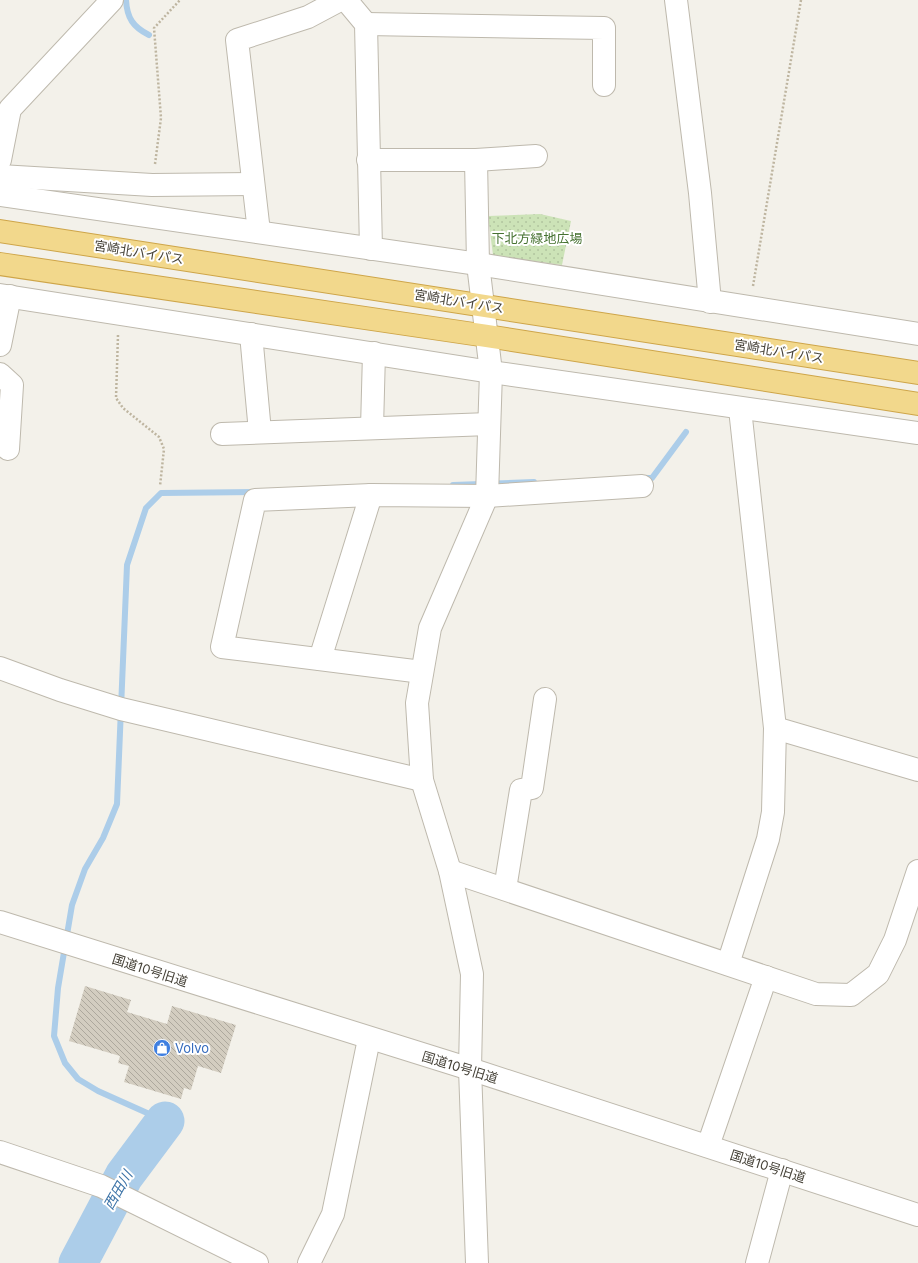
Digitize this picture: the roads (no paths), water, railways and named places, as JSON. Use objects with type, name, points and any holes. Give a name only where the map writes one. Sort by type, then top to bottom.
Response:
[{"type":"highway","name":"宮崎北バイパス","points":[[0,231],[918,373]]},
{"type":"highway","points":[[0,264],[487,336],[918,404]]},
{"type":"street","points":[[0,160],[10,110],[112,0]]},
{"type":"street","points":[[259,232],[237,40],[308,17],[340,0]]},
{"type":"street","points":[[346,0],[366,24],[371,249]]},
{"type":"street","points":[[676,0],[700,193],[710,302]]},
{"type":"street","points":[[366,24],[604,28],[604,84]]},
{"type":"street","points":[[368,160],[476,160],[536,156]]},
{"type":"street","points":[[476,160],[478,264],[491,372],[487,487],[430,628],[417,703],[422,780],[450,871],[472,974],[470,1070],[477,1263]]},
{"type":"street","points":[[0,176],[152,185],[253,184]]},
{"type":"street","points":[[0,195],[478,264],[918,334]]},
{"type":"street","points":[[0,344],[5,295],[491,372],[740,409],[918,432]]},
{"type":"street","points":[[251,334],[260,432]]},
{"type":"street","points":[[372,428],[374,353]]},
{"type":"street","points":[[0,374],[12,385],[8,449]]},
{"type":"street","points":[[728,964],[768,839],[773,812],[775,728],[740,409]]},
{"type":"street","points":[[222,434],[489,424]]},
{"type":"street","points":[[422,672],[222,647],[255,500],[371,495],[487,487],[642,486]]},
{"type":"street","points":[[320,659],[371,495]]},
{"type":"street","points":[[0,668],[60,690],[114,707],[422,780]]},
{"type":"street","points":[[505,889],[521,790],[532,788],[545,698]]},
{"type":"street","points":[[775,728],[918,770]]},
{"type":"street","points":[[450,871],[816,994],[851,995],[878,974],[895,940],[918,871]]},
{"type":"street","name":"国道10号旧道","points":[[0,922],[470,1070],[918,1215]]},
{"type":"street","points":[[708,1146],[766,977]]},
{"type":"street","points":[[308,1263],[334,1214],[369,1039]]},
{"type":"street","points":[[0,1152],[101,1186],[258,1263]]},
{"type":"street","points":[[757,1263],[782,1170]]},
{"type":"waterway","points":[[126,0],[129,17],[139,29],[149,35]]},
{"type":"waterway","points":[[641,478],[652,478],[686,432]]},
{"type":"waterway","points":[[453,485],[534,482]]},
{"type":"waterway","points":[[165,1121],[98,1091],[78,1079],[65,1063],[54,1036],[58,988],[72,905],[85,869],[103,838],[117,804],[127,565],[146,508],[161,493],[256,492]]},
{"type":"waterway","name":"西田川","points":[[78,1263],[124,1176],[165,1121]]},
{"type":"place","name":"Volvo","points":[[162,1048]]},
{"type":"park label","name":"下北方緑地広場","points":[[537,238]]}]
